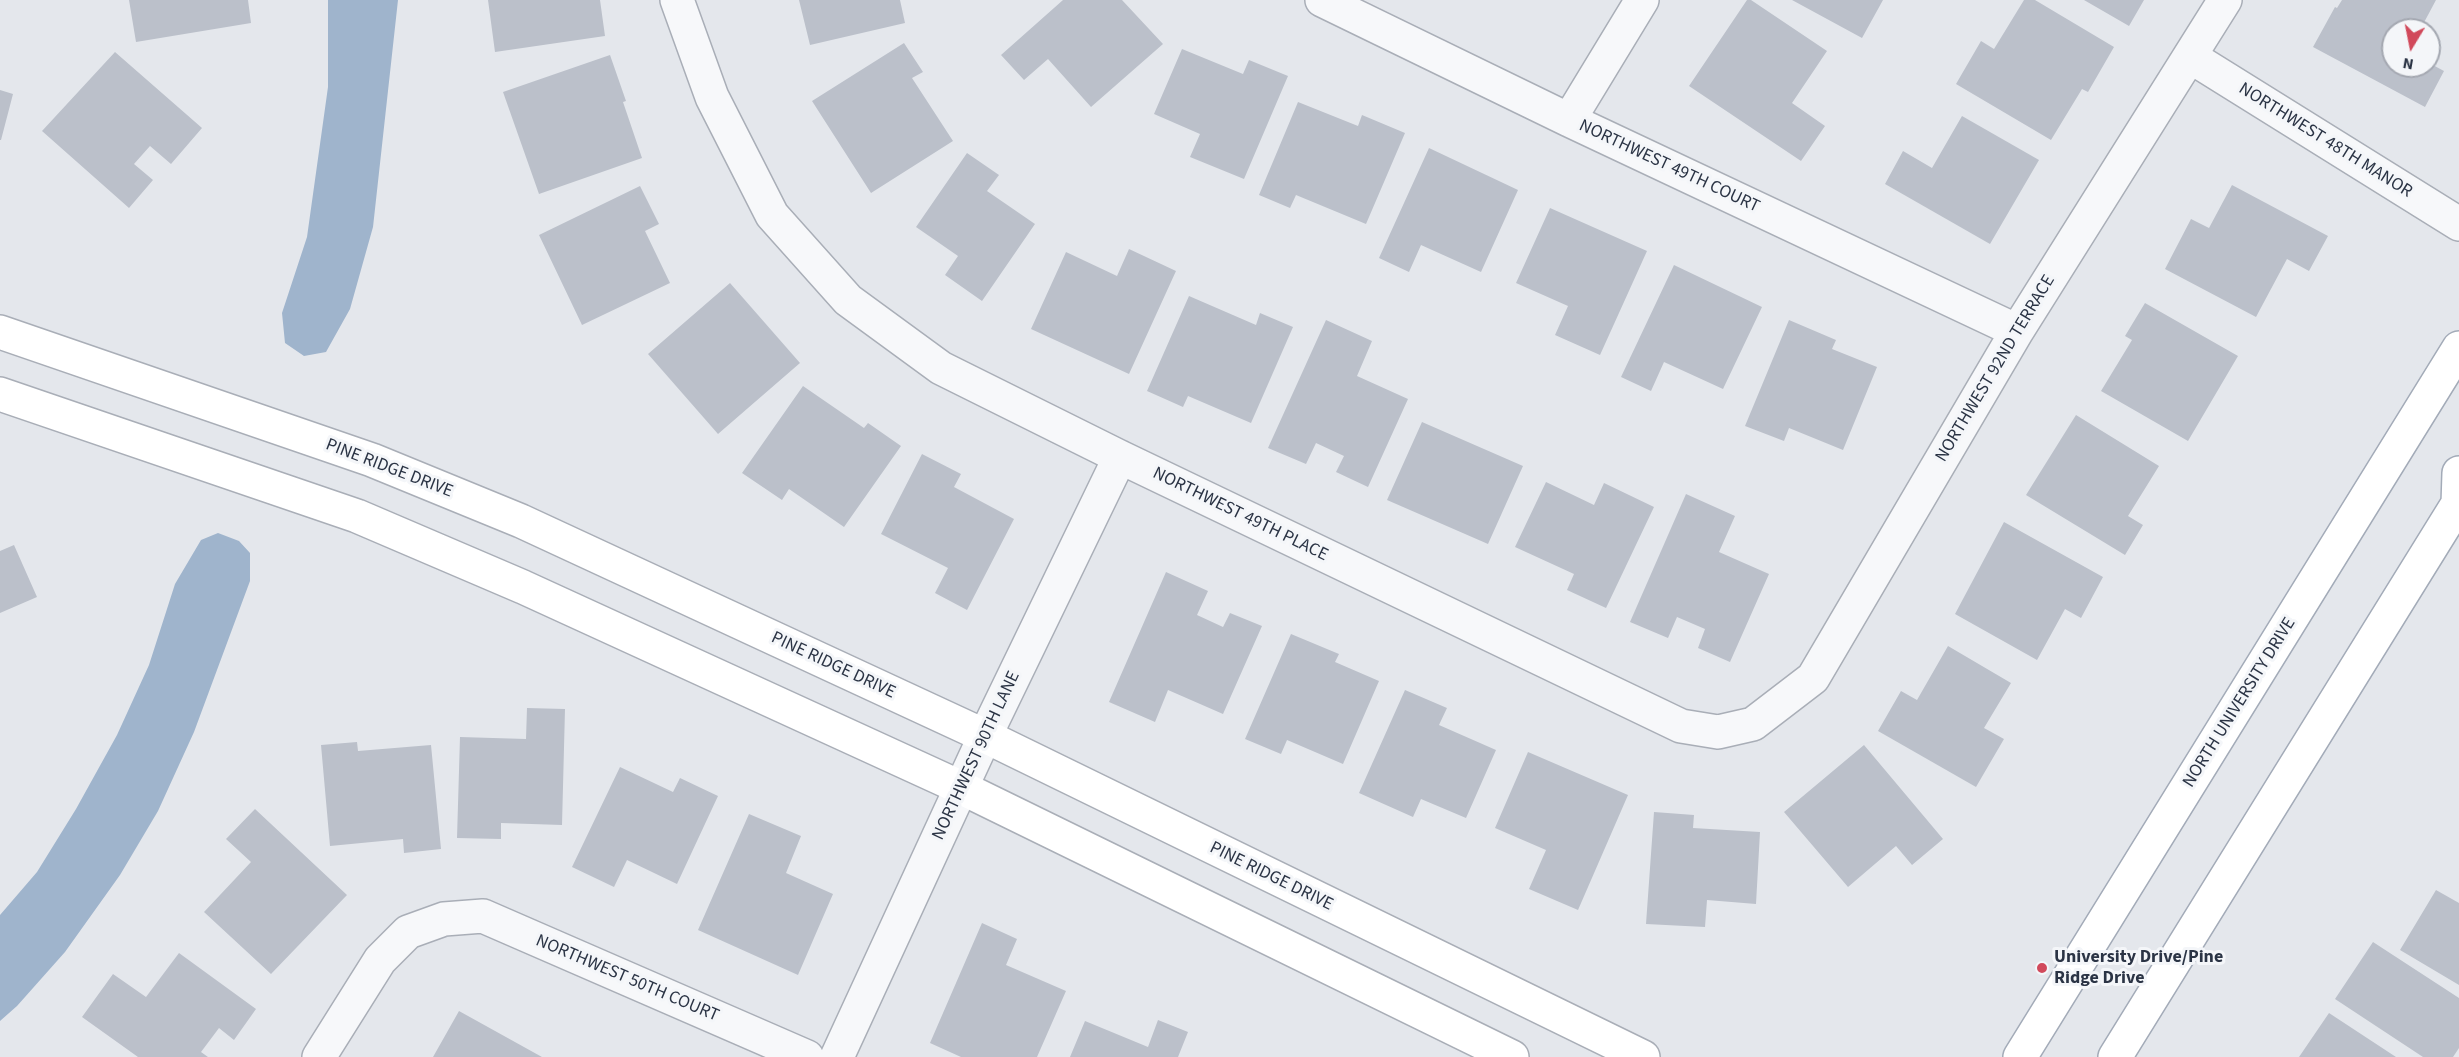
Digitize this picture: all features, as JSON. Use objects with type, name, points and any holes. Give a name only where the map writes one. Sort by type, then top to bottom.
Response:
[{"type":"street","name":"NORTHWEST 49TH PLACE","points":[[677,0],[712,97],[772,215],[848,300],[940,368],[1120,457],[1681,726],[1718,732],[1753,724]]},
{"type":"street","name":"NORTHWEST 49TH COURT","points":[[1322,0],[1569,120],[2017,331]]},
{"type":"street","points":[[1569,120],[1642,0]]},
{"type":"street","name":"NORTHWEST 92ND TERRACE","points":[[1753,724],[1813,678],[2017,331],[2225,0]]},
{"type":"street","name":"NORTHWEST 48TH MANOR","points":[[2191,57],[2459,224]]},
{"type":"street","name":"PINE RIDGE DRIVE","points":[[0,332],[383,464],[521,521],[985,736],[1642,1057]]},
{"type":"street","name":"NORTH UNIVERSITY DRIVE","points":[[2020,1057],[2459,348]]},
{"type":"street","points":[[0,394],[357,516],[523,587],[962,788],[1512,1057]]},
{"type":"street","name":"NORTHWEST 90TH LANE","points":[[837,1057],[985,736],[1120,457]]},
{"type":"street","points":[[2115,1057],[2458,493]]},
{"type":"street","name":"NORTHWEST 50TH COURT","points":[[319,1057],[380,960],[408,932],[444,919],[483,916],[807,1057]]},
{"type":"water","points":[[328,0],[398,0],[373,227],[350,309],[326,352],[304,356],[285,343],[282,313],[307,237],[328,87]]},
{"type":"water","points":[[218,533],[239,541],[250,553],[250,581],[194,732],[158,811],[120,875],[65,952],[17,1006],[0,1021],[0,915],[37,872],[76,809],[117,735],[149,665],[175,584],[201,540]]},
{"type":"building","points":[[129,0],[248,0],[251,23],[136,42]]},
{"type":"building","points":[[488,0],[600,0],[605,36],[495,52]]},
{"type":"building","points":[[799,0],[900,0],[905,23],[810,45]]},
{"type":"building","points":[[1063,0],[1122,0],[1163,44],[1091,107],[1048,59],[1024,80],[1001,55]]},
{"type":"building","points":[[1747,0],[1751,0],[1827,51],[1792,103],[1825,126],[1801,161],[1689,86]]},
{"type":"building","points":[[1792,0],[1883,0],[1862,38]]},
{"type":"building","points":[[2024,0],[2035,0],[2114,47],[2088,92],[2082,89],[2051,140],[1956,84],[1981,41],[1994,49]]},
{"type":"building","points":[[2084,0],[2144,0],[2129,26]]},
{"type":"building","points":[[2342,0],[2436,0],[2426,18],[2381,18],[2381,78],[2440,78],[2425,107],[2313,47],[2335,7],[2337,8]]},
{"type":"building","points":[[904,43],[923,72],[912,78],[953,141],[871,193],[812,101]]},
{"type":"building","points":[[1182,49],[1243,74],[1249,60],[1288,76],[1244,179],[1190,157],[1200,134],[1154,114]]},
{"type":"building","points":[[115,52],[202,128],[171,164],[150,146],[134,164],[153,180],[129,208],[42,131]]},
{"type":"building","points":[[610,55],[642,158],[539,194],[503,92]]},
{"type":"building","points":[[0,90],[13,94],[1,140],[0,140]]},
{"type":"building","points":[[1298,102],[1358,126],[1362,115],[1405,133],[1366,224],[1296,195],[1290,208],[1259,195]]},
{"type":"building","points":[[1962,116],[2039,160],[1990,244],[1885,184],[1903,151],[1932,168]]},
{"type":"building","points":[[1429,148],[1518,190],[1481,272],[1421,245],[1409,272],[1379,258]]},
{"type":"building","points":[[967,153],[999,175],[987,191],[1035,224],[982,301],[945,275],[958,256],[916,227]]},
{"type":"building","points":[[2232,185],[2328,236],[2309,271],[2287,259],[2256,317],[2165,269],[2191,219],[2209,228]]},
{"type":"building","points":[[640,186],[659,224],[645,231],[670,283],[582,325],[539,235]]},
{"type":"building","points":[[1550,208],[1647,251],[1600,355],[1555,335],[1568,306],[1516,283]]},
{"type":"building","points":[[1129,249],[1176,271],[1129,374],[1031,329],[1066,252],[1117,276]]},
{"type":"building","points":[[1674,265],[1762,307],[1723,389],[1664,362],[1651,391],[1621,377]]},
{"type":"building","points":[[730,283],[800,363],[718,434],[648,354]]},
{"type":"building","points":[[1189,296],[1256,325],[1260,313],[1293,327],[1251,423],[1188,396],[1183,407],[1147,391]]},
{"type":"building","points":[[2145,303],[2238,356],[2188,441],[2101,391],[2132,340],[2125,336]]},
{"type":"building","points":[[1326,320],[1372,341],[1357,376],[1408,399],[1368,487],[1336,472],[1344,456],[1316,443],[1306,464],[1268,448]]},
{"type":"building","points":[[1789,320],[1836,340],[1832,349],[1877,367],[1843,450],[1789,428],[1784,441],[1745,426]]},
{"type":"building","points":[[803,386],[864,428],[868,423],[901,446],[844,527],[789,489],[782,500],[742,473]]},
{"type":"building","points":[[2076,415],[2159,466],[2128,516],[2143,525],[2125,555],[2026,495]]},
{"type":"building","points":[[1422,422],[1523,466],[1488,544],[1387,500]]},
{"type":"building","points":[[922,454],[961,474],[954,487],[1014,519],[967,610],[935,593],[948,568],[881,534]]},
{"type":"building","points":[[1546,482],[1594,505],[1604,483],[1654,507],[1606,608],[1567,590],[1574,574],[1515,547]]},
{"type":"building","points":[[1686,494],[1735,516],[1719,552],[1769,574],[1730,662],[1698,648],[1705,629],[1677,617],[1668,638],[1630,622]]},
{"type":"building","points":[[2004,522],[2103,577],[2081,618],[2065,609],[2037,660],[1955,614]]},
{"type":"building","points":[[14,545],[37,597],[0,613],[0,551]]},
{"type":"building","points":[[1166,572],[1208,591],[1197,615],[1223,627],[1230,613],[1262,626],[1223,714],[1168,690],[1155,722],[1109,702]]},
{"type":"building","points":[[1291,634],[1339,654],[1335,662],[1379,681],[1343,764],[1287,740],[1281,754],[1245,739]]},
{"type":"building","points":[[1948,646],[2011,683],[1984,728],[2004,739],[1976,787],[1878,731],[1901,691],[1917,700]]},
{"type":"building","points":[[1405,690],[1447,708],[1439,725],[1496,750],[1466,818],[1421,799],[1413,817],[1359,793]]},
{"type":"building","points":[[527,708],[565,709],[562,825],[501,823],[501,839],[457,838],[460,737],[526,739]]},
{"type":"building","points":[[357,742],[358,751],[431,745],[441,849],[404,853],[403,839],[330,846],[321,745]]},
{"type":"building","points":[[1864,745],[1943,839],[1912,865],[1896,846],[1848,887],[1784,812]]},
{"type":"building","points":[[1528,752],[1628,795],[1578,910],[1529,889],[1546,850],[1495,828]]},
{"type":"building","points":[[620,767],[673,792],[680,778],[718,796],[677,884],[627,860],[614,887],[572,867]]},
{"type":"building","points":[[255,809],[347,895],[271,974],[204,912],[251,862],[226,839]]},
{"type":"building","points":[[1654,812],[1694,815],[1693,828],[1760,832],[1756,904],[1707,900],[1705,927],[1646,924]]},
{"type":"building","points":[[749,814],[801,836],[786,873],[833,894],[798,975],[698,930]]},
{"type":"building","points":[[2436,890],[2459,903],[2459,985],[2400,950]]},
{"type":"building","points":[[982,923],[1017,939],[1006,965],[1066,991],[1037,1057],[961,1057],[930,1043]]},
{"type":"building","points":[[2373,942],[2459,998],[2459,1048],[2453,1057],[2423,1057],[2335,999]]},
{"type":"building","points":[[179,953],[256,1009],[234,1040],[219,1028],[201,1052],[208,1057],[138,1057],[82,1017],[113,974],[146,997]]},
{"type":"building","points":[[459,1011],[542,1057],[433,1057]]},
{"type":"building","points":[[2329,1013],[2396,1057],[2299,1057]]},
{"type":"building","points":[[1158,1020],[1188,1032],[1178,1057],[1070,1057],[1085,1021],[1148,1047]]},
{"type":"place","name":"University Drive/Pine Ridge Drive","points":[[2042,968]]}]
